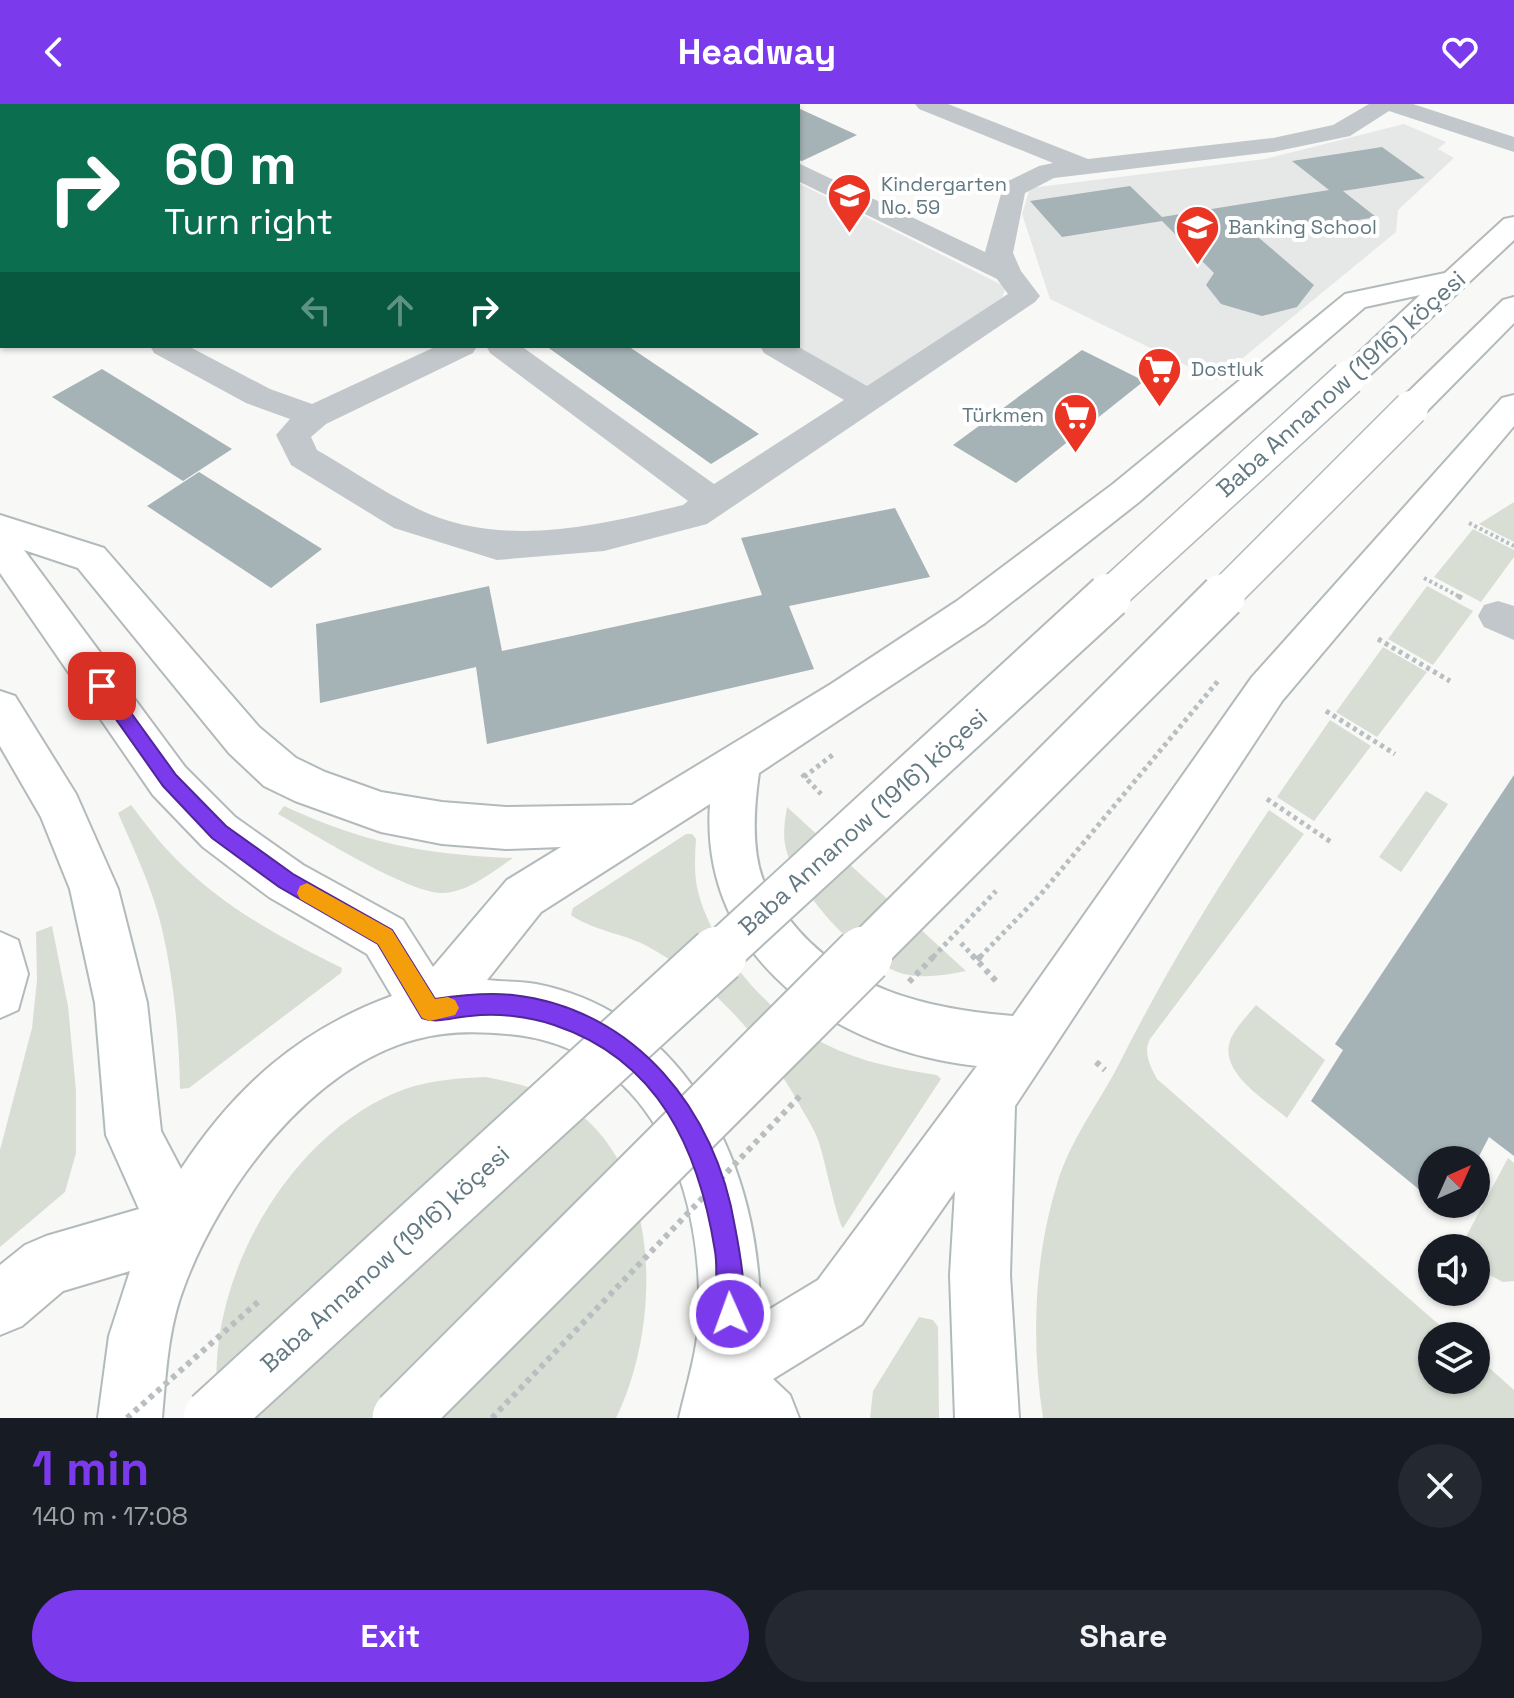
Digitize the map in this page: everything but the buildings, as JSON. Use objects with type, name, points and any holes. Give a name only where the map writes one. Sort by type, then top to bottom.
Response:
[{"type":"main road","name":"Baba Annanow (1916) köçesi","points":[[212,1418],[1514,225]]},
{"type":"main road","points":[[430,1010],[524,896],[909,654],[1046,557],[1355,300],[1458,279]]},
{"type":"main road","points":[[401,1418],[1514,306]]},
{"type":"main road","points":[[716,1396],[840,1302],[988,1098],[1267,689],[1514,405]]},
{"type":"main road","points":[[0,528],[91,558],[244,740],[280,772],[311,787],[381,812],[442,823],[506,828],[640,825]]},
{"type":"main road","points":[[0,544],[169,781],[219,832],[286,881],[385,937],[430,1010]]},
{"type":"main road","points":[[0,708],[60,808],[94,889],[121,1003],[134,1135],[178,1227]]},
{"type":"main road","points":[[738,764],[731,805],[734,844],[745,898],[773,941],[809,976],[854,1006],[906,1025],[952,1037],[1024,1044]]},
{"type":"main road","points":[[0,957],[3,974],[0,992]]},
{"type":"main road","points":[[130,1418],[135,1359],[152,1291],[178,1227],[205,1179],[236,1136],[272,1098],[309,1067],[348,1042],[389,1023],[430,1010],[472,1005],[513,1005],[591,1028],[625,1051],[657,1079],[683,1114],[705,1157],[720,1204],[728,1257],[730,1314],[716,1396]]},
{"type":"main road","points":[[987,1418],[980,1275],[988,1098]]},
{"type":"main road","points":[[0,1304],[46,1266],[178,1227]]},
{"type":"main road","points":[[716,1396],[767,1418]]},
{"type":"street","points":[[927,104],[1088,167]]},
{"type":"street","points":[[458,348],[314,416],[293,435],[303,457],[407,519],[497,546],[604,538],[694,515],[1025,296],[1007,273],[999,253],[1013,189],[1048,171],[1273,145],[1341,131],[1388,104],[1514,145]]},
{"type":"street","points":[[800,172],[1007,273]]},
{"type":"street","points":[[169,348],[258,396],[314,416]]},
{"type":"street","points":[[504,348],[714,502]]},
{"type":"street","points":[[778,348],[869,401]]},
{"type":"path","points":[[1469,523],[1514,546]]},
{"type":"path","points":[[1424,578],[1496,616]]},
{"type":"path","points":[[1378,639],[1450,681]]},
{"type":"path","points":[[1326,711],[1395,754]]},
{"type":"path","points":[[797,769],[821,794]]},
{"type":"path","points":[[1267,799],[1331,842]]},
{"type":"path","points":[[908,983],[1006,880]]},
{"type":"path","points":[[961,943],[996,981]]},
{"type":"path","points":[[1096,1062],[1105,1070]]},
{"type":"path","points":[[492,1418],[809,1086]]},
{"type":"shaded area","name":"Banking School","points":[[1404,124],[1446,142],[1438,149],[1454,158],[1398,210],[1396,232],[1216,380],[1050,299],[1022,214],[1030,188],[1265,159]]},
{"type":"shaded area","name":"Kindergarten No. 59","points":[[800,184],[1006,287],[1002,298],[866,390],[794,348],[800,348]]},
{"type":"shaded area","points":[[1514,502],[1514,542],[1479,524]]},
{"type":"shaded area","points":[[1473,529],[1514,550],[1514,557],[1481,602],[1434,577]]},
{"type":"shaded area","points":[[1427,586],[1473,611],[1433,665],[1388,639]]},
{"type":"shaded area","points":[[1383,647],[1427,672],[1377,737],[1336,712]]},
{"type":"shaded area","points":[[1330,720],[1371,746],[1314,821],[1277,797]]},
{"type":"shaded area","points":[[1426,791],[1448,804],[1401,872],[1379,857]]},
{"type":"shaded area","points":[[131,805],[169,852],[212,891],[275,933],[342,968],[341,973],[189,1088],[180,1089],[173,988],[158,914],[118,813]]},
{"type":"shaded area","points":[[284,806],[341,829],[396,845],[452,854],[513,858],[460,890],[441,893],[425,890],[359,860],[278,814]]},
{"type":"shaded area","points":[[787,807],[966,971],[927,976],[904,974],[887,967],[849,940],[814,902],[790,862],[784,839]]},
{"type":"shaded area","points":[[1269,810],[1304,834],[1150,1039],[1147,1054],[1157,1079],[1436,1322],[1418,1322],[1418,1394],[1490,1394],[1490,1369],[1514,1390],[1514,1418],[1043,1418],[1036,1330],[1039,1271],[1049,1212],[1062,1168],[1152,1000]]},
{"type":"shaded area","points":[[686,834],[692,834],[696,839],[697,887],[704,910],[729,956],[764,998],[804,1032],[838,1050],[880,1064],[937,1075],[941,1079],[843,1228],[814,1130],[784,1078],[751,1033],[712,993],[669,959],[645,945],[571,915],[573,908]]},
{"type":"shaded area","points":[[52,926],[68,1006],[76,1091],[76,1153],[65,1192],[0,1247],[0,1150],[32,1028],[37,980],[36,932]]},
{"type":"shaded area","points":[[1256,1005],[1325,1060],[1287,1118],[1257,1095],[1231,1064],[1228,1053],[1230,1041]]},
{"type":"shaded area","points":[[486,1077],[548,1094],[592,1124],[618,1159],[635,1199],[644,1244],[646,1290],[642,1336],[631,1379],[616,1418],[220,1418],[216,1369],[223,1319],[237,1269],[260,1222],[289,1178],[324,1140],[364,1109],[418,1085]]},
{"type":"shaded area","points":[[1508,1158],[1514,1163],[1514,1281],[1503,1282],[1490,1275],[1490,1234],[1467,1234],[1476,1218],[1490,1218],[1490,1192]]},
{"type":"shaded area","points":[[919,1317],[933,1320],[938,1327],[939,1418],[870,1418],[873,1391]]},
{"type":"slow traffic","points":[[307,893],[385,937],[430,1010],[448,1008]]},
{"type":"place","name":"Kindergarten No. 59","points":[[850,235]]},
{"type":"place","name":"Banking School","points":[[1197,266]]},
{"type":"place","name":"Dostluk","points":[[1160,408]]},
{"type":"place","name":"Türkmen","points":[[1075,454]]},
{"type":"route","points":[[102,686],[169,781],[219,832],[286,881],[385,937],[430,1010],[472,1005],[513,1005],[552,1014],[591,1028],[625,1051],[657,1079],[683,1114],[705,1157],[720,1204],[728,1257],[730,1314]]}]
